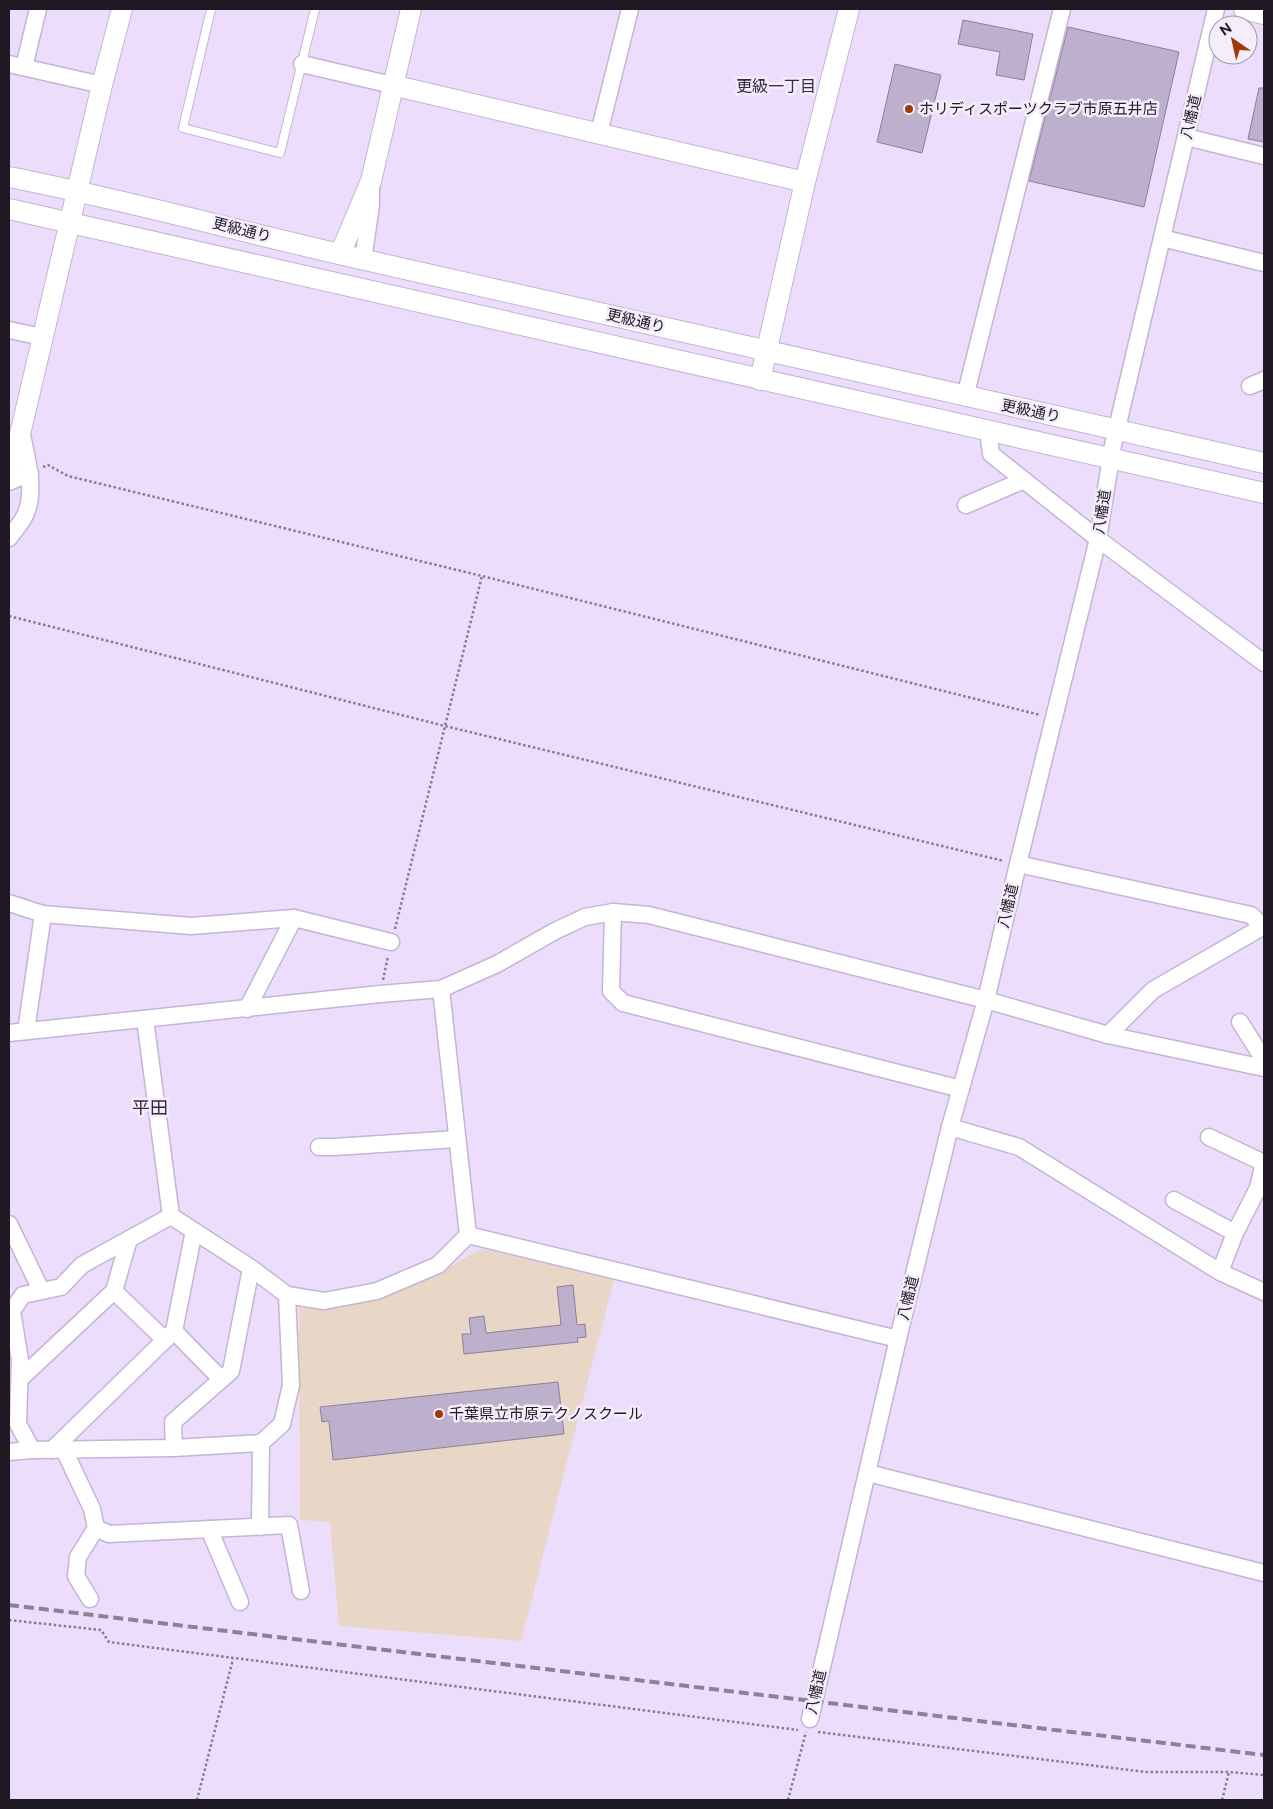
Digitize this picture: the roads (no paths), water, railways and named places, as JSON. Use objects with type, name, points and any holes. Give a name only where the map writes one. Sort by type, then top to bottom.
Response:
[{"type":"street","points":[[38,9],[16,65],[102,84]]},
{"type":"street","points":[[9,471],[102,84],[122,9]]},
{"type":"street","points":[[340,254],[371,181],[411,9]]},
{"type":"street","points":[[599,133],[630,9]]},
{"type":"street","points":[[760,380],[805,182],[849,9]]},
{"type":"street","points":[[965,397],[1062,9]]},
{"type":"street","name":"八幡道","points":[[810,1727],[898,1339],[950,1127],[986,1000],[1098,539],[1110,458],[1216,9]]},
{"type":"street","points":[[1244,9],[1264,14]]},
{"type":"street","points":[[302,64],[805,182]]},
{"type":"street","points":[[1186,137],[1264,156]]},
{"type":"street","name":"更級通り","points":[[9,177],[77,190],[363,260],[1264,463]]},
{"type":"street","points":[[363,260],[371,205],[371,181]]},
{"type":"street","name":"更級通り","points":[[9,209],[1264,493]]},
{"type":"street","points":[[1162,238],[1264,263]]},
{"type":"street","points":[[9,330],[42,337]]},
{"type":"street","points":[[988,431],[991,454],[1098,539],[1264,663]]},
{"type":"street","points":[[9,538],[24,518],[31,492],[30,473],[16,436]]},
{"type":"street","points":[[9,484],[30,473]]},
{"type":"street","points":[[966,505],[1024,480]]},
{"type":"street","points":[[9,484],[31,492]]},
{"type":"street","points":[[1018,864],[1251,916],[1263,926],[1154,990],[1108,1035]]},
{"type":"street","points":[[9,903],[43,914],[191,926],[294,918],[391,942]]},
{"type":"street","points":[[614,912],[611,991],[623,1003],[961,1089]]},
{"type":"street","points":[[9,1033],[441,989],[497,964],[555,931],[585,918],[614,912],[649,915],[986,1000],[1108,1035],[1264,1068]]},
{"type":"street","points":[[26,1031],[43,914]]},
{"type":"street","points":[[247,1009],[294,918]]},
{"type":"street","points":[[441,989],[468,1235]]},
{"type":"street","points":[[146,1019],[170,1216]]},
{"type":"street","points":[[1240,1022],[1264,1060]]},
{"type":"street","points":[[950,1127],[1018,1147],[1220,1272],[1264,1292]]},
{"type":"street","points":[[1209,1137],[1264,1163],[1258,1188],[1235,1233],[1220,1272]]},
{"type":"street","points":[[319,1147],[334,1148],[457,1139]]},
{"type":"street","points":[[1174,1200],[1235,1233]]},
{"type":"street","points":[[170,1216],[251,1268],[287,1295],[324,1301],[377,1291],[438,1265],[468,1235]]},
{"type":"street","points":[[32,1450],[18,1424],[20,1360],[10,1311],[24,1294],[61,1287],[82,1264],[170,1216]]},
{"type":"street","points":[[9,1224],[41,1290]]},
{"type":"street","points":[[58,1450],[170,1336],[194,1231]]},
{"type":"street","points":[[468,1235],[898,1339]]},
{"type":"street","points":[[20,1379],[114,1291],[129,1239]]},
{"type":"street","points":[[174,1448],[173,1422],[231,1371],[251,1268]]},
{"type":"street","points":[[114,1291],[221,1379]]},
{"type":"street","points":[[9,1452],[174,1448],[261,1442],[282,1424],[291,1385],[287,1295]]},
{"type":"street","points":[[260,1526],[261,1442]]},
{"type":"street","points":[[58,1450],[92,1509],[96,1528],[78,1557],[76,1576],[90,1599]]},
{"type":"street","points":[[868,1473],[1264,1573]]},
{"type":"street","points":[[96,1528],[109,1534],[289,1525],[301,1591]]},
{"type":"street","points":[[210,1529],[240,1602]]},
{"type":"lane","points":[[211,9],[183,128],[280,153],[315,9]]},
{"type":"railway","points":[[9,1605],[1264,1755]]},
{"type":"place","name":"ホリディスポーツクラブ市原五井店","points":[[909,109]]},
{"type":"place","name":"千葉県立市原テクノスクール","points":[[439,1414]]},
{"type":"district","name":"更級一丁目","points":[[776,86]]},
{"type":"district","name":"平田","points":[[150,1107]]}]
